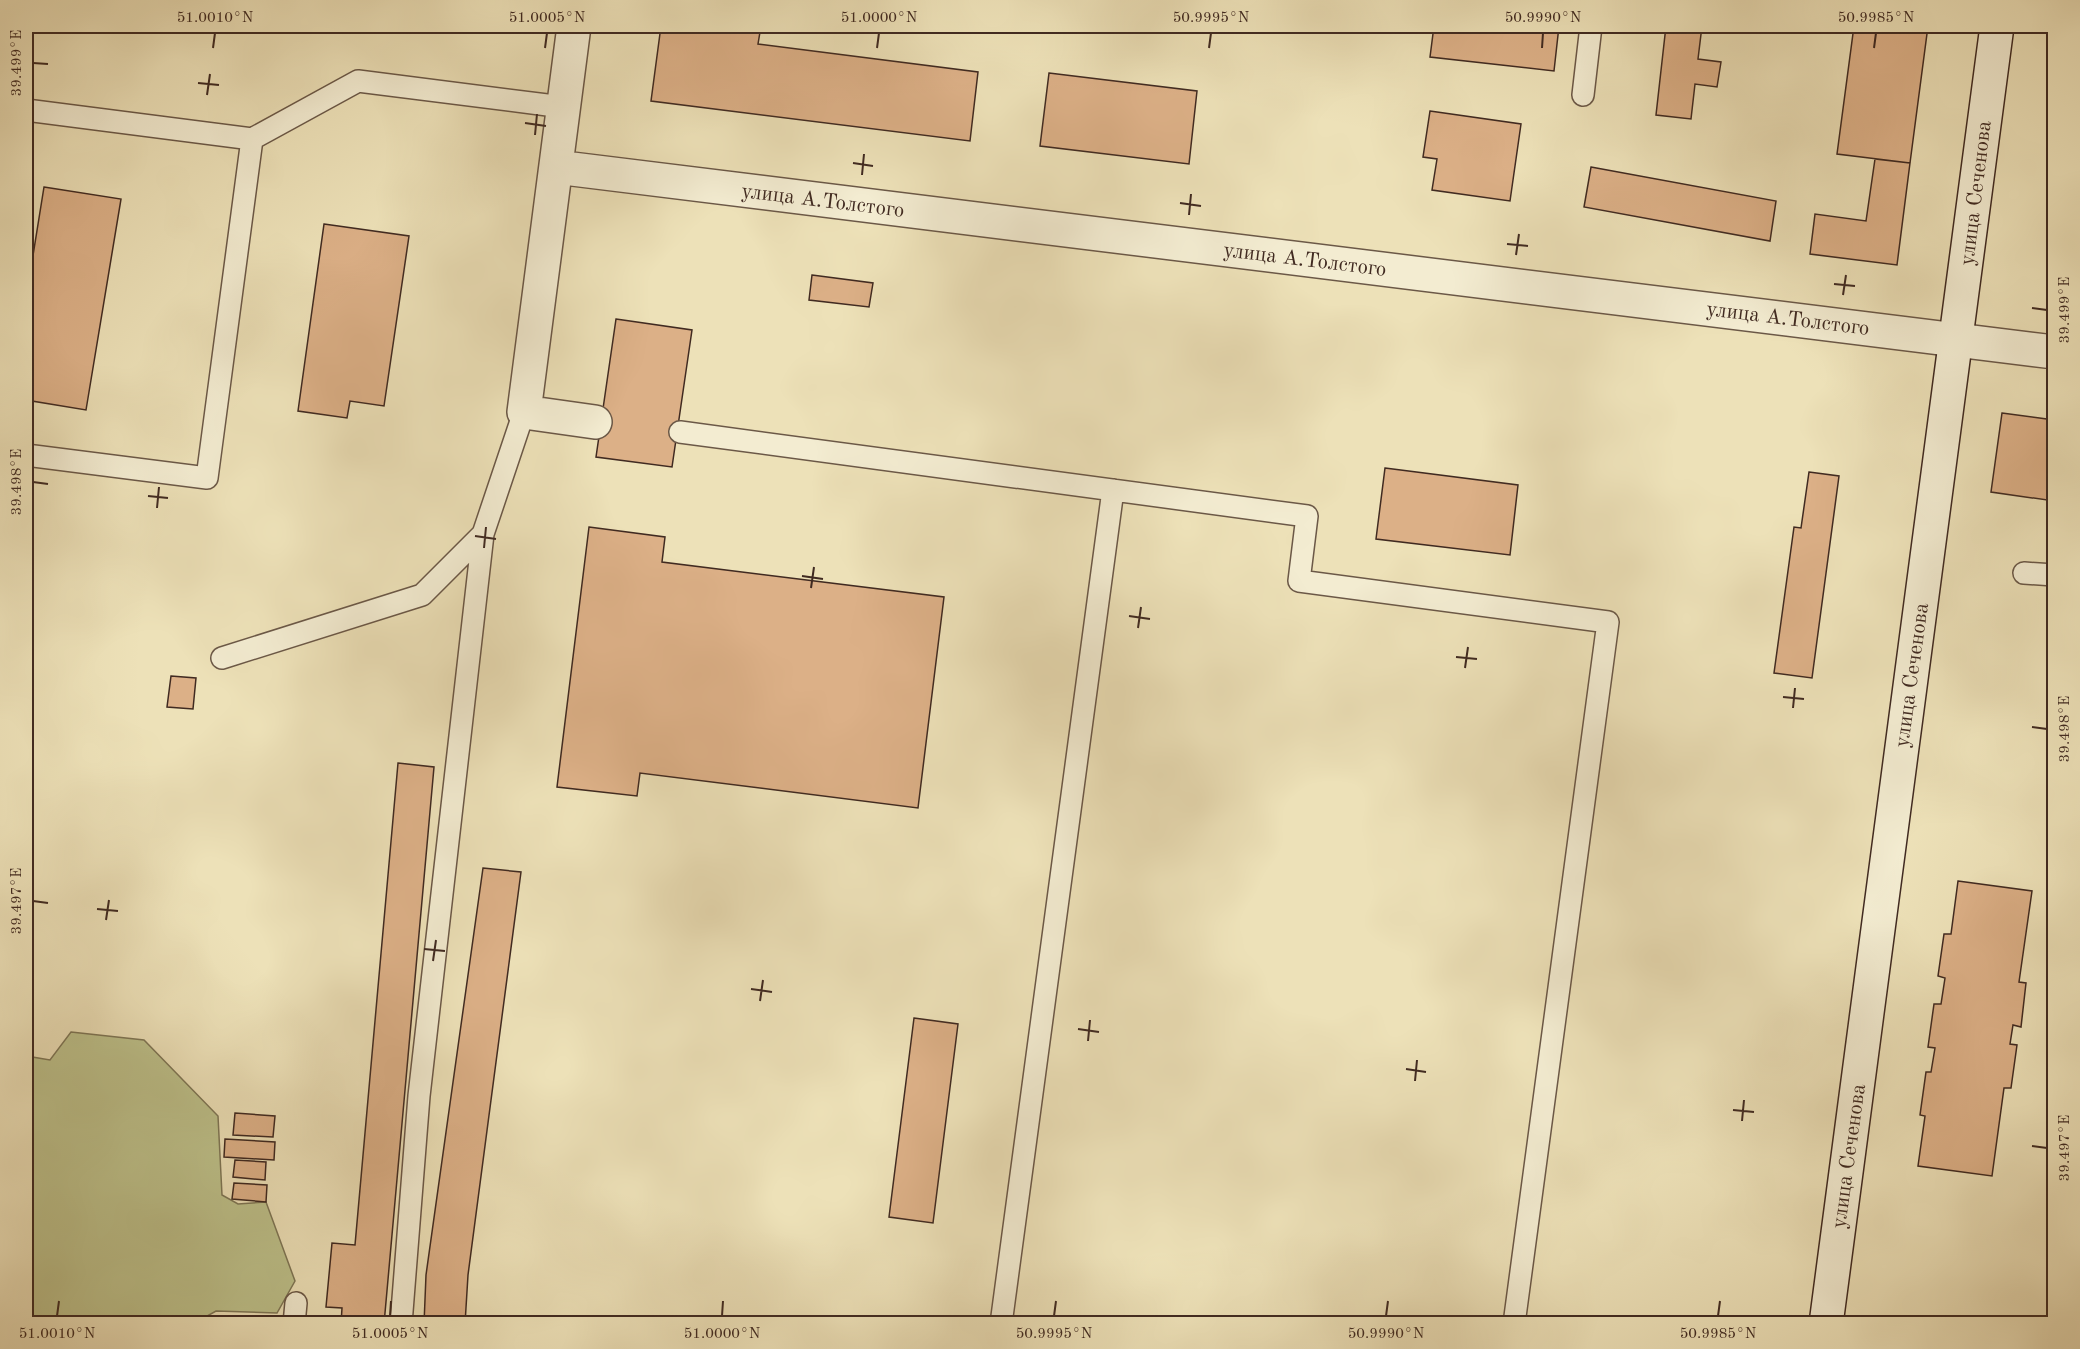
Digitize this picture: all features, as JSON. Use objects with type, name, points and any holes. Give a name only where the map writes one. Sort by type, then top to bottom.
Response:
[{"type":"street","points":[[574,26],[524,412],[595,422]]},
{"type":"street","name":"улица Сеченова","points":[[1826,1323],[1997,26]]},
{"type":"street","name":"улица А.Толстого","points":[[556,167],[2055,352]]},
{"type":"lane","points":[[1583,95],[1592,26]]},
{"type":"lane","points":[[26,110],[252,139],[358,81],[563,107]]},
{"type":"lane","points":[[26,454],[207,478],[252,139]]},
{"type":"lane","points":[[401,1323],[420,1084],[483,534],[524,412]]},
{"type":"lane","points":[[680,432],[1307,516],[1299,581],[1608,622],[1514,1323]]},
{"type":"lane","points":[[1001,1323],[1113,490]]},
{"type":"lane","points":[[222,658],[422,595],[483,534]]},
{"type":"lane","points":[[2024,573],[2055,575]]},
{"type":"green space","points":[[71,1032],[144,1040],[218,1116],[222,1195],[238,1204],[266,1202],[295,1281],[277,1313],[216,1311],[193,1324],[26,1323],[26,1056],[50,1060]]},
{"type":"building","points":[[661,26],[761,26],[758,44],[978,72],[970,141],[651,101]]},
{"type":"building","points":[[1434,26],[1559,26],[1554,71],[1430,57]]},
{"type":"building","points":[[1666,26],[1702,26],[1698,59],[1721,62],[1717,87],[1695,84],[1691,119],[1656,115]]},
{"type":"building","points":[[1854,26],[1928,26],[1910,163],[1837,154]]},
{"type":"building","points":[[1049,73],[1197,91],[1189,164],[1040,146]]},
{"type":"building","points":[[1430,111],[1521,124],[1510,201],[1432,190],[1437,159],[1423,157]]},
{"type":"building","points":[[1875,159],[1910,163],[1897,265],[1810,254],[1815,214],[1866,221]]},
{"type":"building","points":[[1591,167],[1776,201],[1770,241],[1584,207]]},
{"type":"building","points":[[44,187],[121,199],[86,410],[26,400],[26,299]]},
{"type":"building","points":[[324,224],[409,236],[384,406],[350,401],[347,418],[298,411]]},
{"type":"building","points":[[812,275],[873,283],[869,307],[809,300]]},
{"type":"building","points":[[616,319],[692,330],[672,467],[596,457]]},
{"type":"building","points":[[2002,413],[2054,420],[2054,501],[1991,492]]},
{"type":"building","points":[[1385,468],[1518,485],[1510,555],[1376,539]]},
{"type":"building","points":[[1809,472],[1839,476],[1812,678],[1774,673],[1794,527],[1801,528]]},
{"type":"building","points":[[589,527],[665,537],[662,562],[944,597],[918,808],[640,773],[637,796],[557,787]]},
{"type":"building","points":[[171,676],[196,678],[193,709],[167,707]]},
{"type":"building","points":[[398,763],[434,767],[384,1324],[341,1324],[342,1308],[326,1307],[332,1243],[355,1245]]},
{"type":"building","points":[[483,868],[521,872],[468,1275],[465,1324],[424,1324],[426,1275]]},
{"type":"building","points":[[1958,881],[2032,891],[2019,982],[2026,983],[2021,1027],[2013,1025],[2010,1044],[2017,1045],[2011,1088],[2004,1088],[1992,1176],[1918,1166],[1925,1116],[1920,1115],[1926,1072],[1931,1072],[1935,1048],[1928,1047],[1934,1004],[1941,1004],[1945,978],[1938,976],[1944,934],[1951,934]]},
{"type":"building","points":[[914,1018],[958,1024],[933,1223],[889,1217]]},
{"type":"building","points":[[235,1113],[275,1116],[273,1137],[233,1135]]},
{"type":"building","points":[[225,1139],[275,1142],[274,1160],[224,1157]]},
{"type":"building","points":[[235,1160],[266,1162],[265,1180],[233,1177]]},
{"type":"building","points":[[234,1183],[267,1185],[266,1202],[232,1199]]},
{"type":"building","points":[[218,1317],[266,1321],[266,1324],[218,1324]]}]
